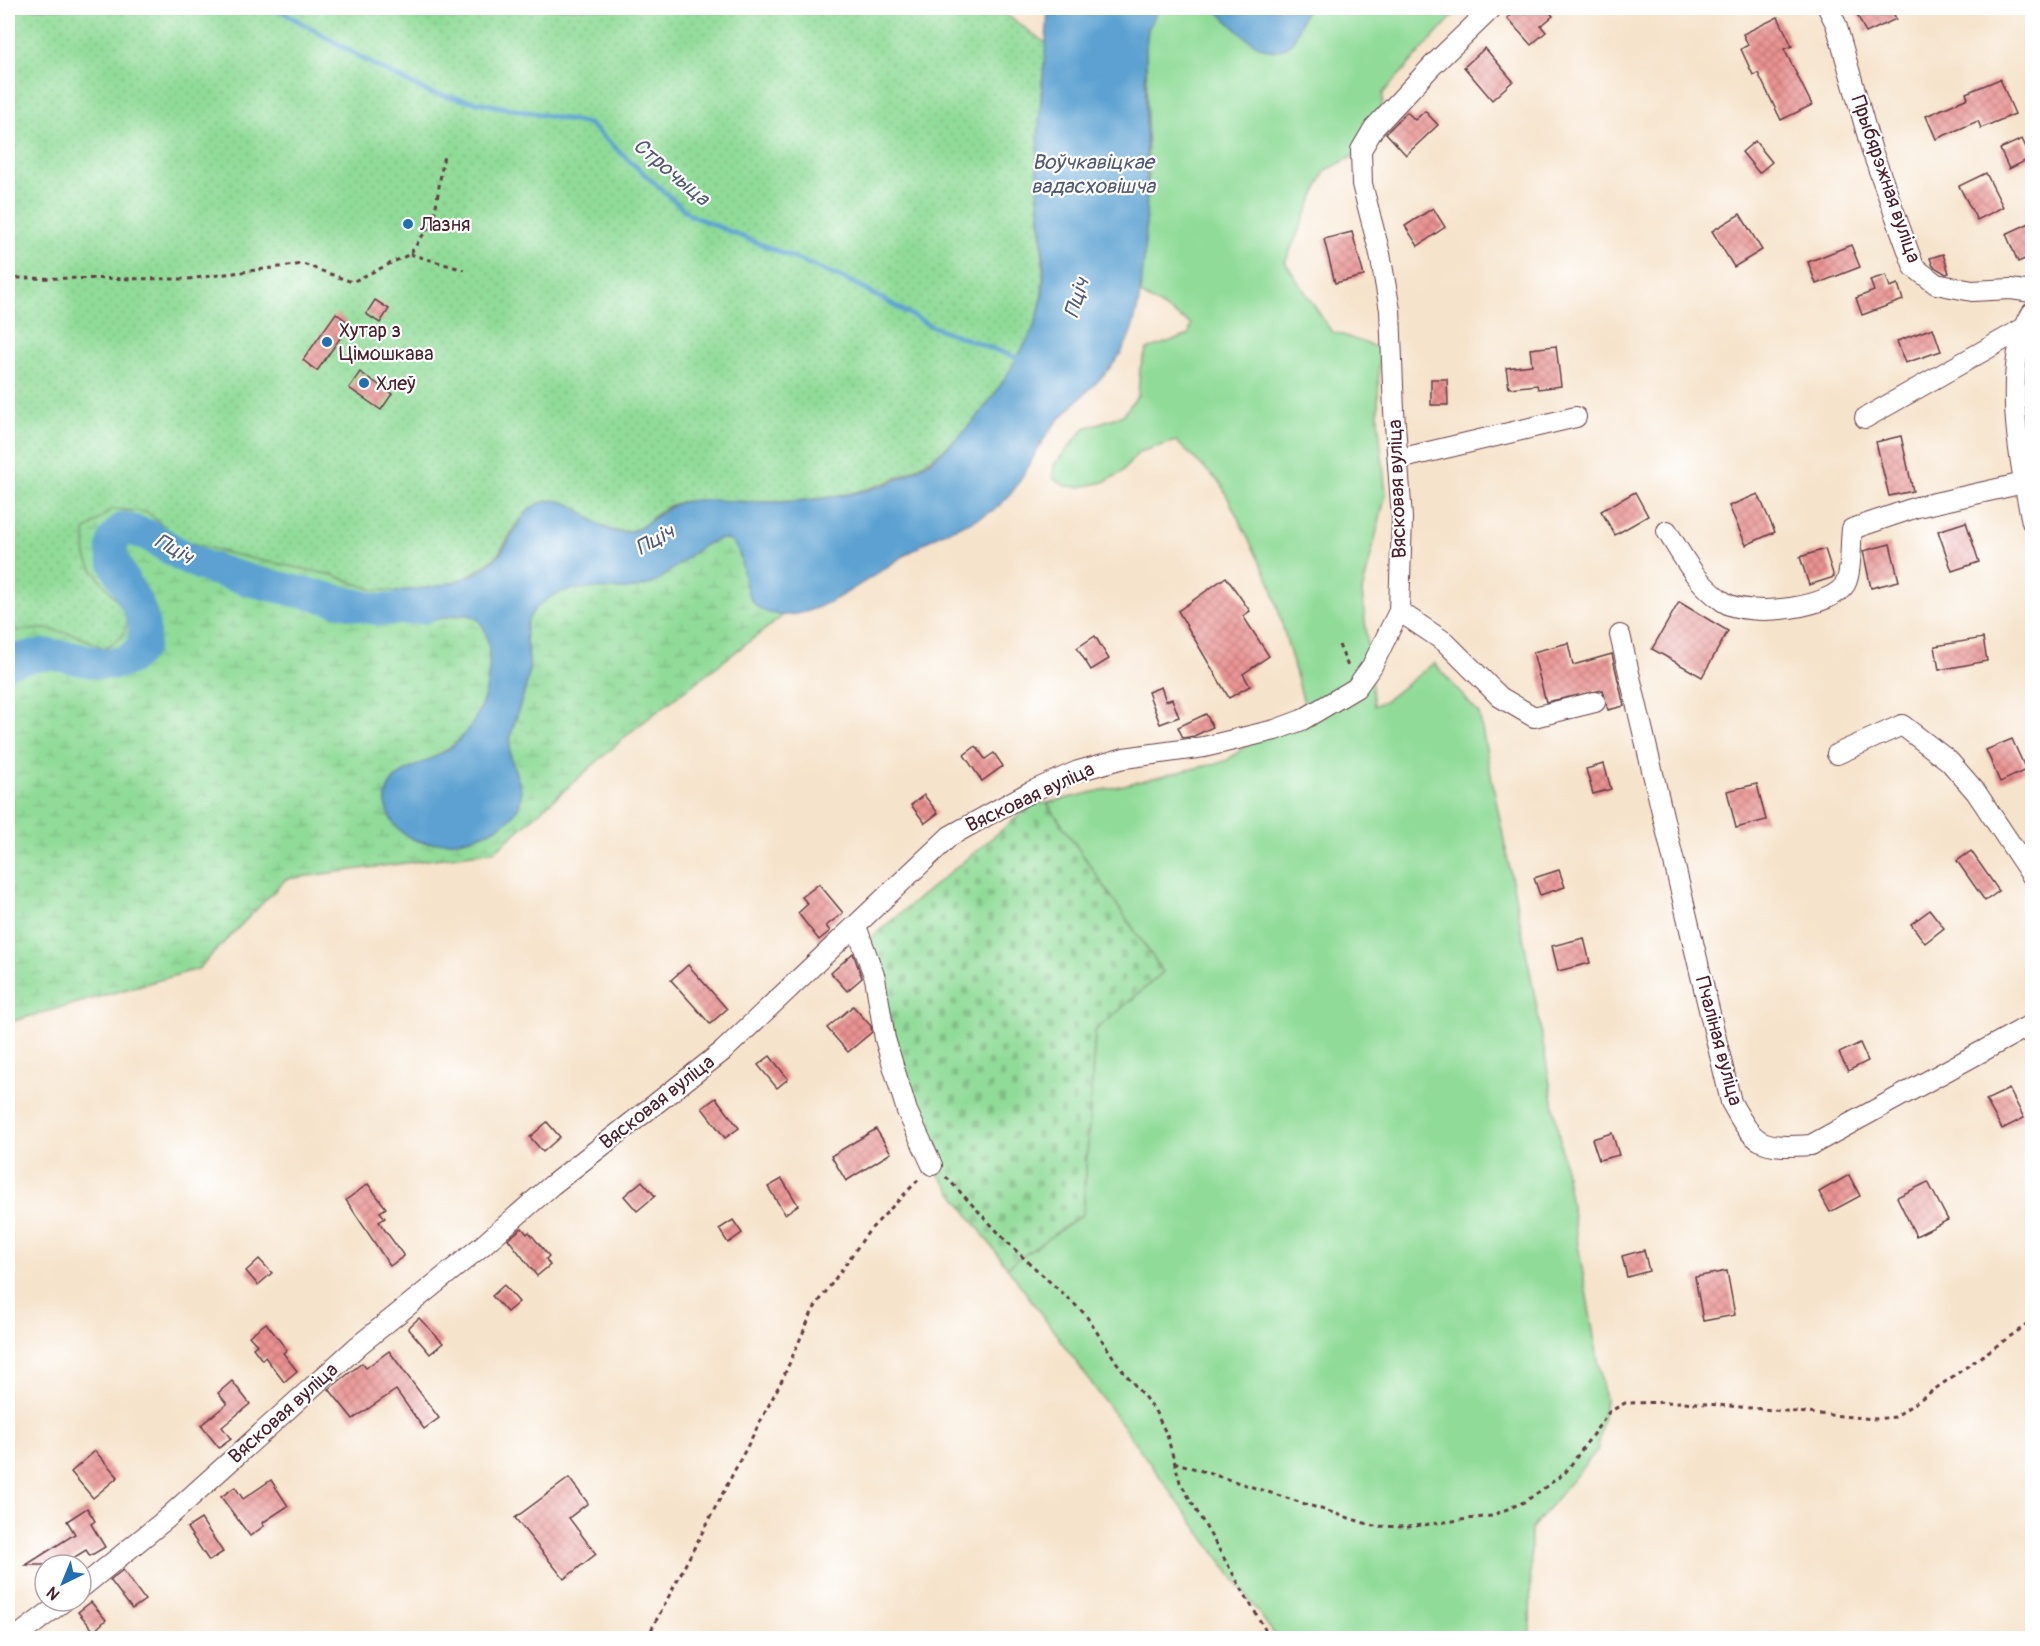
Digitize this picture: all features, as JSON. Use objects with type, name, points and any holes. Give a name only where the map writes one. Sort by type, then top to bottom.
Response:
[{"type":"street","name":"Вясковая вуліца","points":[[93,1578],[165,1521],[359,1345],[482,1246],[552,1185],[715,1058],[950,836],[1030,792],[1101,763],[1257,736],[1302,720],[1356,688],[1372,666],[1399,611],[1402,518],[1400,459],[1394,411],[1390,310],[1380,254],[1362,184],[1361,150],[1374,128],[1492,8]]},
{"type":"street","name":"Прыбярэжная вуліца","points":[[1828,8],[1836,24],[1872,151],[1914,267],[1936,284],[1972,291],[2011,289],[2032,292]]},
{"type":"street","points":[[1864,418],[2027,321]]},
{"type":"street","points":[[2027,321],[2014,373],[2024,483],[2032,522]]},
{"type":"street","points":[[1400,459],[1576,417]]},
{"type":"street","points":[[1667,531],[1695,578],[1727,604],[1763,610],[1813,604],[1834,596],[1847,581],[1852,529],[1917,507],[2024,483]]},
{"type":"street","points":[[1399,611],[1444,642],[1500,697],[1534,717],[1595,702]]},
{"type":"street","name":"Пчаліная вуліца","points":[[1620,635],[1731,1101],[1749,1135],[1774,1148],[1811,1145],[2032,1024]]},
{"type":"street","points":[[1837,754],[1902,725],[1949,761],[1976,792],[2032,876]]},
{"type":"street","points":[[856,926],[875,978],[885,1039],[907,1111],[932,1165]]},
{"type":"street","points":[[15,1638],[48,1613]]},
{"type":"path","points":[[8,278],[188,279],[303,264],[352,282],[410,254],[434,219],[444,153]]},
{"type":"path","points":[[410,254],[464,270]]},
{"type":"path","points":[[647,1638],[782,1380],[813,1310],[869,1231],[932,1165],[1013,1248],[1085,1314],[1117,1363],[1163,1424],[1180,1482],[1270,1638]]},
{"type":"path","points":[[1174,1462],[1374,1526],[1407,1527],[1491,1516],[1526,1501],[1565,1473],[1610,1412],[1625,1403],[1684,1402],[1875,1419],[1895,1417],[2032,1321]]},
{"type":"green space","points":[[8,8],[997,8],[1047,44],[1037,155],[1037,188],[1043,255],[1038,316],[1021,354],[978,416],[950,445],[919,467],[886,483],[850,493],[812,499],[771,502],[705,500],[676,503],[659,512],[644,525],[626,532],[602,526],[579,510],[518,522],[497,556],[465,578],[441,586],[397,591],[374,590],[333,575],[231,554],[185,541],[147,512],[112,509],[85,531],[85,549],[93,570],[120,605],[126,617],[126,628],[120,638],[104,648],[73,634],[46,629],[8,631]]},
{"type":"green space","points":[[865,8],[749,502],[784,615],[633,730],[495,851],[286,879],[198,969],[13,1021],[8,1025],[8,507]]},
{"type":"green space","points":[[1159,8],[1214,8],[1259,46],[1272,51],[1294,40],[1304,12],[1308,8],[1460,8],[1383,93],[1380,142],[1325,171],[1285,262],[1331,331],[1379,348],[1378,418],[1386,494],[1362,592],[1374,706],[1385,701],[1434,663],[1479,714],[1534,992],[1605,1400],[1598,1449],[1531,1529],[1530,1638],[1277,1638],[1007,1267],[1083,1214],[1095,1031],[1163,972],[1047,803],[1226,761],[1304,703],[1271,584],[1221,484],[1176,441],[1139,452],[1121,473],[1104,482],[1080,487],[1065,486],[1053,478],[1054,465],[1085,428],[1123,415],[1138,395],[1140,368],[1147,349],[1189,335],[1191,324],[1141,294],[1148,178],[1146,46],[1148,29]]},
{"type":"green space","points":[[1047,803],[1163,972],[1095,1031],[1083,1214],[1007,1267],[931,1164],[868,940],[1032,805]]},
{"type":"water","name":"Воўчкавіцкае вадасховішча","points":[[1048,8],[1159,8],[1148,29],[1146,46],[1147,206],[1142,283],[1131,331],[1114,363],[1048,433],[1014,490],[1000,505],[983,516],[933,538],[846,593],[812,610],[781,615],[765,611],[754,604],[748,594],[737,549],[730,541],[722,539],[704,546],[665,576],[643,586],[629,589],[573,590],[546,600],[533,612],[526,628],[529,672],[513,729],[510,749],[511,760],[521,791],[520,803],[515,813],[506,822],[483,834],[459,841],[439,843],[417,841],[405,835],[393,822],[386,806],[388,789],[399,775],[444,752],[467,731],[476,717],[486,692],[489,652],[484,628],[477,619],[468,615],[389,624],[380,610],[397,591],[438,586],[476,573],[498,556],[530,509],[547,501],[558,500],[568,503],[605,528],[615,532],[626,532],[641,527],[670,507],[688,501],[793,501],[838,496],[892,482],[937,456],[974,420],[990,400],[1031,332],[1039,313],[1043,290],[1044,273],[1037,171]]},
{"type":"water","points":[[1214,8],[1308,8],[1292,42],[1282,49],[1272,50],[1250,41]]},
{"type":"building","points":[[1519,8],[1524,14],[1532,8],[1546,8],[1553,16],[1541,26],[1546,32],[1531,45],[1507,18]]},
{"type":"building","points":[[1854,8],[1891,8],[1896,19],[1866,33]]},
{"type":"building","points":[[1778,17],[1792,46],[1784,49],[1812,105],[1781,120],[1758,73],[1753,75],[1741,49],[1748,45],[1743,34]]},
{"type":"building","points":[[1485,48],[1513,81],[1492,100],[1464,67]]},
{"type":"building","points":[[2000,79],[2015,114],[1981,128],[1978,121],[1936,139],[1926,116],[1968,98],[1966,93]]},
{"type":"building","points":[[1425,111],[1438,125],[1406,155],[1386,133],[1407,112],[1415,120]]},
{"type":"building","points":[[2022,139],[2031,158],[2009,169],[2000,149]]},
{"type":"building","points":[[1755,141],[1772,162],[1759,173],[1742,152]]},
{"type":"building","points":[[1986,173],[2003,207],[1977,220],[1959,186]]},
{"type":"building","points":[[1433,208],[1445,227],[1418,246],[1405,226]]},
{"type":"building","points":[[1740,214],[1762,250],[1734,267],[1712,231]]},
{"type":"building","points":[[2032,222],[2032,256],[2018,262],[2006,234]]},
{"type":"building","points":[[1352,232],[1364,276],[1335,283],[1324,239]]},
{"type":"building","points":[[1851,245],[1860,267],[1816,284],[1808,262]]},
{"type":"building","points":[[1943,254],[1949,273],[1946,274],[1933,266],[1930,258]]},
{"type":"building","points":[[1886,275],[1890,287],[1898,284],[1903,300],[1862,315],[1856,298],[1874,291],[1870,280]]},
{"type":"building","points":[[375,300],[389,309],[380,323],[366,314]]},
{"type":"building","name":"Хутар з Цімошкава","points":[[336,313],[350,324],[317,371],[303,360]]},
{"type":"building","points":[[1933,328],[1941,351],[1905,363],[1897,341]]},
{"type":"building","points":[[1556,346],[1561,386],[1538,389],[1537,385],[1509,388],[1506,368],[1532,365],[1530,349]]},
{"type":"building","name":"Хлеў","points":[[360,372],[392,394],[381,410],[349,388]]},
{"type":"building","points":[[1431,379],[1447,379],[1448,405],[1431,405]]},
{"type":"building","points":[[1901,436],[1913,491],[1889,496],[1876,442]]},
{"type":"building","points":[[1635,492],[1648,516],[1615,535],[1601,511]]},
{"type":"building","points":[[1758,494],[1775,532],[1746,545],[1729,506]]},
{"type":"building","points":[[1966,522],[1979,562],[1952,571],[1938,531]]},
{"type":"building","points":[[1890,544],[1899,581],[1871,588],[1863,551]]},
{"type":"building","points":[[1825,549],[1834,577],[1809,585],[1800,557]]},
{"type":"building","points":[[1226,577],[1250,611],[1243,616],[1269,656],[1243,674],[1250,686],[1229,698],[1178,611]]},
{"type":"building","points":[[1679,602],[1728,631],[1702,677],[1652,649]]},
{"type":"building","points":[[1095,636],[1109,659],[1091,670],[1077,648]]},
{"type":"building","points":[[1983,638],[1987,661],[1939,670],[1935,646]]},
{"type":"building","points":[[1568,643],[1573,665],[1612,654],[1624,706],[1608,710],[1603,690],[1546,702],[1533,652]]},
{"type":"building","points":[[1161,687],[1166,701],[1172,699],[1179,717],[1160,724],[1148,692]]},
{"type":"building","points":[[1206,714],[1213,727],[1194,736],[1183,738],[1178,727]]},
{"type":"building","points":[[2012,739],[2026,770],[2000,782],[1986,750]]},
{"type":"building","points":[[976,746],[985,759],[994,753],[1003,766],[982,781],[964,755]]},
{"type":"building","points":[[1604,764],[1611,789],[1593,794],[1586,769]]},
{"type":"building","points":[[1757,784],[1766,820],[1736,828],[1727,791]]},
{"type":"building","points":[[924,795],[938,813],[925,823],[911,805]]},
{"type":"building","points":[[1971,851],[1999,891],[1985,901],[1957,861]]},
{"type":"building","points":[[1559,870],[1565,887],[1540,895],[1534,878]]},
{"type":"building","points":[[819,884],[843,913],[826,926],[830,931],[819,940],[798,913],[808,904],[802,897]]},
{"type":"building","points":[[1930,910],[1944,928],[1925,943],[1911,924]]},
{"type":"building","points":[[1584,938],[1590,963],[1558,971],[1552,946]]},
{"type":"building","points":[[853,953],[862,978],[847,991],[831,973]]},
{"type":"building","points":[[688,965],[727,1009],[710,1024],[671,980]]},
{"type":"building","points":[[853,1006],[871,1026],[872,1032],[848,1052],[827,1028]]},
{"type":"building","points":[[1860,1043],[1868,1061],[1848,1071],[1839,1053]]},
{"type":"building","points":[[770,1056],[788,1079],[777,1088],[758,1065]]},
{"type":"building","points":[[2009,1089],[2024,1118],[2002,1129],[1986,1100]]},
{"type":"building","points":[[716,1098],[739,1128],[725,1138],[702,1108]]},
{"type":"building","points":[[547,1122],[560,1137],[543,1152],[530,1137]]},
{"type":"building","points":[[876,1129],[891,1153],[846,1181],[831,1156]]},
{"type":"building","points":[[1612,1133],[1619,1155],[1599,1160],[1592,1139]]},
{"type":"building","points":[[1849,1175],[1860,1196],[1830,1212],[1819,1192]]},
{"type":"building","points":[[782,1179],[798,1205],[785,1214],[768,1187]]},
{"type":"building","points":[[642,1181],[655,1196],[637,1211],[624,1196]]},
{"type":"building","points":[[1928,1182],[1948,1220],[1916,1236],[1897,1197]]},
{"type":"building","points":[[368,1184],[386,1208],[380,1212],[385,1218],[379,1222],[404,1256],[390,1266],[346,1200]]},
{"type":"building","points":[[733,1220],[742,1233],[728,1243],[719,1229]]},
{"type":"building","points":[[522,1228],[527,1234],[529,1232],[549,1256],[546,1259],[550,1265],[537,1276],[508,1239]]},
{"type":"building","points":[[1644,1250],[1649,1271],[1627,1277],[1622,1256]]},
{"type":"building","points":[[259,1259],[272,1273],[258,1285],[246,1271]]},
{"type":"building","points":[[1727,1271],[1735,1315],[1703,1321],[1695,1277]]},
{"type":"building","points":[[504,1285],[519,1302],[507,1312],[492,1296]]},
{"type":"building","points":[[419,1318],[443,1343],[430,1354],[408,1328]]},
{"type":"building","points":[[266,1323],[287,1350],[283,1353],[297,1371],[284,1382],[265,1357],[262,1360],[253,1348],[257,1345],[249,1336]]},
{"type":"building","points":[[389,1351],[439,1418],[424,1429],[396,1390],[353,1419],[329,1389],[362,1363],[366,1368]]},
{"type":"building","points":[[232,1381],[250,1404],[222,1427],[231,1439],[219,1448],[201,1425],[227,1404],[218,1393]]},
{"type":"building","points":[[95,1451],[118,1477],[93,1498],[71,1472]]},
{"type":"building","points":[[569,1478],[588,1503],[569,1518],[596,1554],[564,1579],[515,1518]]},
{"type":"building","points":[[271,1480],[288,1506],[262,1523],[264,1526],[250,1536],[221,1497],[235,1487],[243,1499]]},
{"type":"building","points":[[87,1508],[95,1521],[91,1524],[105,1547],[93,1554],[86,1550],[81,1553],[45,1553],[75,1534],[67,1521]]},
{"type":"building","points":[[201,1519],[223,1552],[209,1561],[187,1528]]},
{"type":"building","points":[[123,1570],[145,1600],[132,1609],[110,1580]]},
{"type":"building","points":[[93,1604],[106,1620],[94,1631],[79,1613],[93,1613]]},
{"type":"waterway","name":"Строчыца","points":[[276,8],[374,65],[430,93],[589,124],[690,215],[852,282],[931,326],[1023,360]]},
{"type":"waterway","name":"Пціч","points":[[8,662],[47,655],[112,663],[133,656],[142,647],[144,642],[142,618],[115,563],[112,551],[114,539],[124,528],[148,535],[184,557],[206,567],[252,581],[380,610],[423,608]]},
{"type":"place","name":"Лазня","points":[[408,224]]},
{"type":"place","name":"Хутар з Цімошкава","points":[[327,342]]},
{"type":"place","name":"Хлеў","points":[[364,383]]}]
